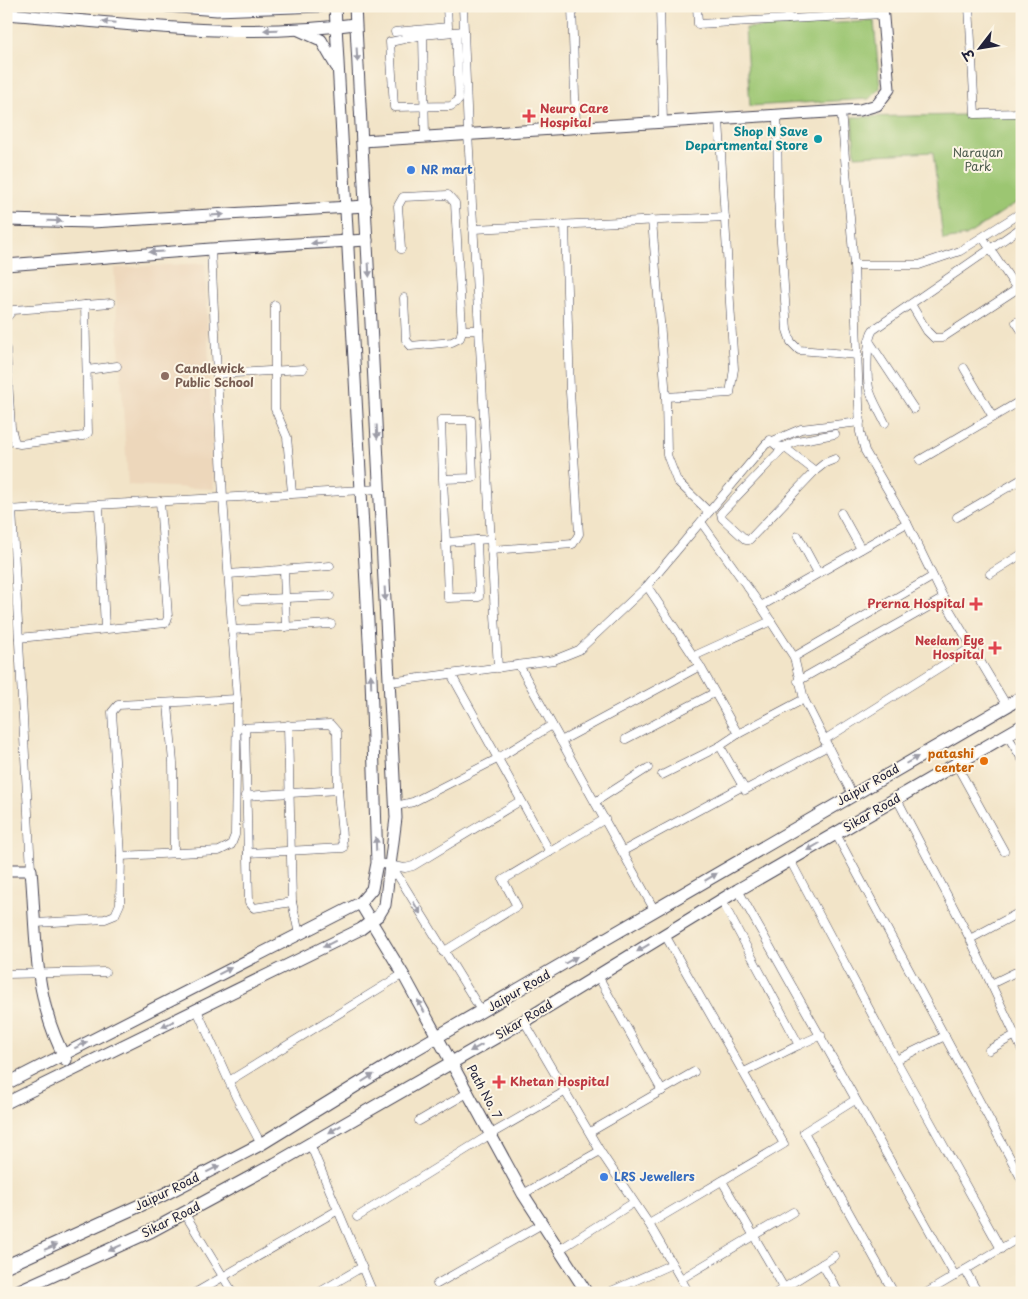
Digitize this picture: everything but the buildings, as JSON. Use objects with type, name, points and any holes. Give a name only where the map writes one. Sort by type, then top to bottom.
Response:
[{"type":"main road","name":"Jaipur Road","points":[[6,1266],[163,1195],[261,1144],[438,1037],[852,794],[1022,697]]},
{"type":"main road","name":"Sikar Road","points":[[14,1293],[185,1214],[310,1144],[524,1021],[738,890],[1022,726]]},
{"type":"street","points":[[167,6],[217,10],[321,6]]},
{"type":"street","points":[[6,1084],[360,903],[372,889],[376,863],[371,677],[348,242],[348,208],[335,6]]},
{"type":"street","points":[[6,1103],[372,922],[385,905],[392,866],[396,806],[355,6]]},
{"type":"street","points":[[446,6],[448,27]]},
{"type":"street","points":[[461,30],[392,40],[389,45],[394,107],[451,106],[459,100],[463,6]]},
{"type":"street","points":[[572,6],[576,128]]},
{"type":"street","points":[[660,6],[663,123]]},
{"type":"street","points":[[362,141],[860,110],[877,105],[886,96],[889,89],[882,10],[788,19],[698,24],[697,6]]},
{"type":"street","points":[[787,6],[788,19]]},
{"type":"street","points":[[969,6],[975,114],[1022,113]]},
{"type":"street","points":[[6,14],[225,31],[336,27],[355,24]]},
{"type":"street","points":[[395,32],[448,27],[461,30]]},
{"type":"street","points":[[298,29],[321,40],[338,70]]},
{"type":"street","points":[[461,30],[498,668]]},
{"type":"street","points":[[423,35],[425,136]]},
{"type":"street","points":[[841,111],[854,265],[860,422],[865,450],[907,523],[932,577],[1007,706]]},
{"type":"street","points":[[777,116],[778,197],[787,330],[791,342],[799,350],[858,355]]},
{"type":"street","points":[[666,397],[730,393],[734,369],[719,120]]},
{"type":"street","points":[[401,249],[398,206],[403,198],[448,195],[452,198],[455,203],[462,330],[457,341],[411,346],[406,340],[404,298]]},
{"type":"street","points":[[6,220],[92,222],[366,206]]},
{"type":"street","points":[[854,265],[919,265],[960,251],[1022,212]]},
{"type":"street","points":[[473,229],[725,217]]},
{"type":"street","points":[[652,220],[666,397],[667,456],[677,481],[709,512]]},
{"type":"street","points":[[491,550],[573,544],[579,534],[570,392],[565,225]]},
{"type":"street","points":[[885,423],[869,388],[869,341],[872,330],[1022,227]]},
{"type":"street","points":[[911,304],[927,331],[934,338],[942,338],[1019,288],[983,238]]},
{"type":"street","points":[[6,265],[210,249],[367,240]]},
{"type":"street","points":[[121,856],[219,851],[231,845],[235,835],[237,699],[223,498],[210,249]]},
{"type":"street","points":[[6,318],[13,310],[111,303]]},
{"type":"street","points":[[275,304],[275,409],[287,437],[292,493]]},
{"type":"street","points":[[6,349],[12,438],[15,442],[20,444],[83,436],[88,433],[85,305]]},
{"type":"street","points":[[1016,322],[1022,331]]},
{"type":"street","points":[[462,330],[479,330]]},
{"type":"street","points":[[869,341],[914,409]]},
{"type":"street","points":[[87,370],[117,366]]},
{"type":"street","points":[[964,368],[993,417]]},
{"type":"street","points":[[217,374],[302,369]]},
{"type":"street","points":[[920,460],[1022,400]]},
{"type":"street","points":[[443,479],[473,478],[471,420],[441,420],[443,479],[448,598],[479,597],[477,540]]},
{"type":"street","points":[[390,682],[554,660],[579,650],[647,586],[770,440],[801,429],[860,422]]},
{"type":"street","points":[[835,434],[796,441],[784,447],[721,512],[722,518],[746,540],[752,538],[815,471],[825,463],[835,459]]},
{"type":"street","points":[[770,440],[777,446],[784,447],[815,471]]},
{"type":"street","points":[[957,516],[1022,479]]},
{"type":"street","points":[[72,1070],[45,1012],[37,974],[36,923],[31,870],[19,638],[9,510],[380,489]]},
{"type":"street","points":[[19,638],[166,623],[168,617],[160,501]]},
{"type":"street","points":[[99,506],[105,628]]},
{"type":"street","points":[[841,513],[861,549]]},
{"type":"street","points":[[701,522],[761,606],[794,657],[798,681],[804,699],[852,794]]},
{"type":"street","points":[[761,606],[907,523]]},
{"type":"street","points":[[798,536],[818,574]]},
{"type":"street","points":[[446,542],[491,539]]},
{"type":"street","points":[[990,574],[1022,554]]},
{"type":"street","points":[[229,574],[330,566]]},
{"type":"street","points":[[284,569],[286,627]]},
{"type":"street","points":[[794,657],[932,577]]},
{"type":"street","points":[[647,586],[694,656],[738,734]]},
{"type":"street","points":[[243,600],[330,596]]},
{"type":"street","points":[[798,681],[944,598]]},
{"type":"street","points":[[694,656],[771,621]]},
{"type":"street","points":[[232,630],[332,624]]},
{"type":"street","points":[[720,746],[745,790],[826,743],[972,647]]},
{"type":"street","points":[[519,665],[655,910]]},
{"type":"street","points":[[561,741],[700,666]]},
{"type":"street","points":[[451,674],[550,852]]},
{"type":"street","points":[[626,740],[714,693]]},
{"type":"street","points":[[36,923],[105,919],[115,915],[120,904],[121,856],[112,712],[118,705],[168,704],[237,699]]},
{"type":"street","points":[[662,776],[804,699]]},
{"type":"street","points":[[168,704],[173,762],[174,852]]},
{"type":"street","points":[[236,728],[330,724],[337,732],[338,790],[343,848],[248,853]]},
{"type":"street","points":[[288,725],[288,792],[292,902],[299,934]]},
{"type":"street","points":[[396,806],[413,802],[497,759],[552,725]]},
{"type":"street","points":[[245,728],[248,890],[251,906],[261,908],[292,902]]},
{"type":"street","points":[[1007,734],[1022,759]]},
{"type":"street","points":[[956,764],[1004,851]]},
{"type":"street","points":[[595,802],[648,768]]},
{"type":"street","points":[[623,851],[743,786]]},
{"type":"street","points":[[245,796],[338,790]]},
{"type":"street","points":[[897,799],[970,939],[1014,1035],[1021,1046]]},
{"type":"street","points":[[376,863],[392,866],[413,866],[520,801]]},
{"type":"street","points":[[443,952],[517,906],[502,880],[604,820]]},
{"type":"street","points":[[836,834],[1022,1180]]},
{"type":"street","points":[[790,860],[896,1060],[1001,1249]]},
{"type":"street","points":[[392,866],[443,952],[482,1012]]},
{"type":"street","points":[[6,870],[31,870]]},
{"type":"street","points":[[738,890],[955,1276]]},
{"type":"street","points":[[722,901],[799,1045]]},
{"type":"street","name":"Path No. 7","points":[[360,903],[452,1061],[523,1194],[587,1293]]},
{"type":"street","points":[[970,939],[1022,911]]},
{"type":"street","points":[[648,1224],[784,1144],[665,935]]},
{"type":"street","points":[[991,984],[1022,969]]},
{"type":"street","points":[[6,974],[105,972]]},
{"type":"street","points":[[229,1081],[403,974]]},
{"type":"street","points":[[598,976],[662,1091]]},
{"type":"street","points":[[197,1010],[229,1081],[261,1144]]},
{"type":"street","points":[[524,1021],[600,1151],[648,1224],[689,1293]]},
{"type":"street","points":[[744,1072],[821,1035]]},
{"type":"street","points":[[989,1050],[1014,1035]]},
{"type":"street","points":[[896,1060],[945,1036]]},
{"type":"street","points":[[590,1132],[694,1072]]},
{"type":"street","points":[[356,1217],[491,1134],[566,1091]]},
{"type":"street","points":[[419,1121],[469,1092]]},
{"type":"street","points":[[855,1100],[804,1132],[894,1293]]},
{"type":"street","points":[[310,1144],[373,1293]]},
{"type":"street","points":[[523,1194],[600,1151]]},
{"type":"street","points":[[722,1180],[785,1290]]},
{"type":"street","points":[[559,1250],[633,1203]]},
{"type":"street","points":[[195,1293],[338,1210]]},
{"type":"street","points":[[681,1279],[793,1212]]},
{"type":"street","points":[[185,1214],[233,1293]]},
{"type":"street","points":[[436,1284],[542,1224]]},
{"type":"street","points":[[926,1293],[1022,1236]]},
{"type":"street","points":[[776,1293],[785,1290],[835,1256]]},
{"type":"street","points":[[607,1293],[672,1264]]},
{"type":"street","points":[[822,1264],[839,1293]]},
{"type":"street","points":[[318,1293],[362,1267]]},
{"type":"street","points":[[965,1270],[978,1293]]},
{"type":"shaded area","name":"Candlewick Public School","points":[[205,263],[214,489],[128,485],[114,268]]},
{"type":"green space","points":[[874,21],[880,88],[869,99],[750,106],[745,28]]},
{"type":"green space","name":"Narayan Park","points":[[1022,114],[1022,199],[966,236],[943,240],[933,152],[855,156],[852,117]]},
{"type":"place","name":"Neuro Care Hospital","points":[[529,116]]},
{"type":"place","name":"Shop N Save Departmental Store","points":[[818,139]]},
{"type":"place","name":"NR mart","points":[[411,170]]},
{"type":"place","name":"Candlewick Public School","points":[[165,376]]},
{"type":"place","name":"Prerna Hospital","points":[[976,604]]},
{"type":"place","name":"Neelam Eye Hospital","points":[[995,648]]},
{"type":"place","name":"patashi center","points":[[984,761]]},
{"type":"place","name":"Khetan Hospital","points":[[499,1082]]},
{"type":"place","name":"LRS Jewellers","points":[[604,1177]]}]
